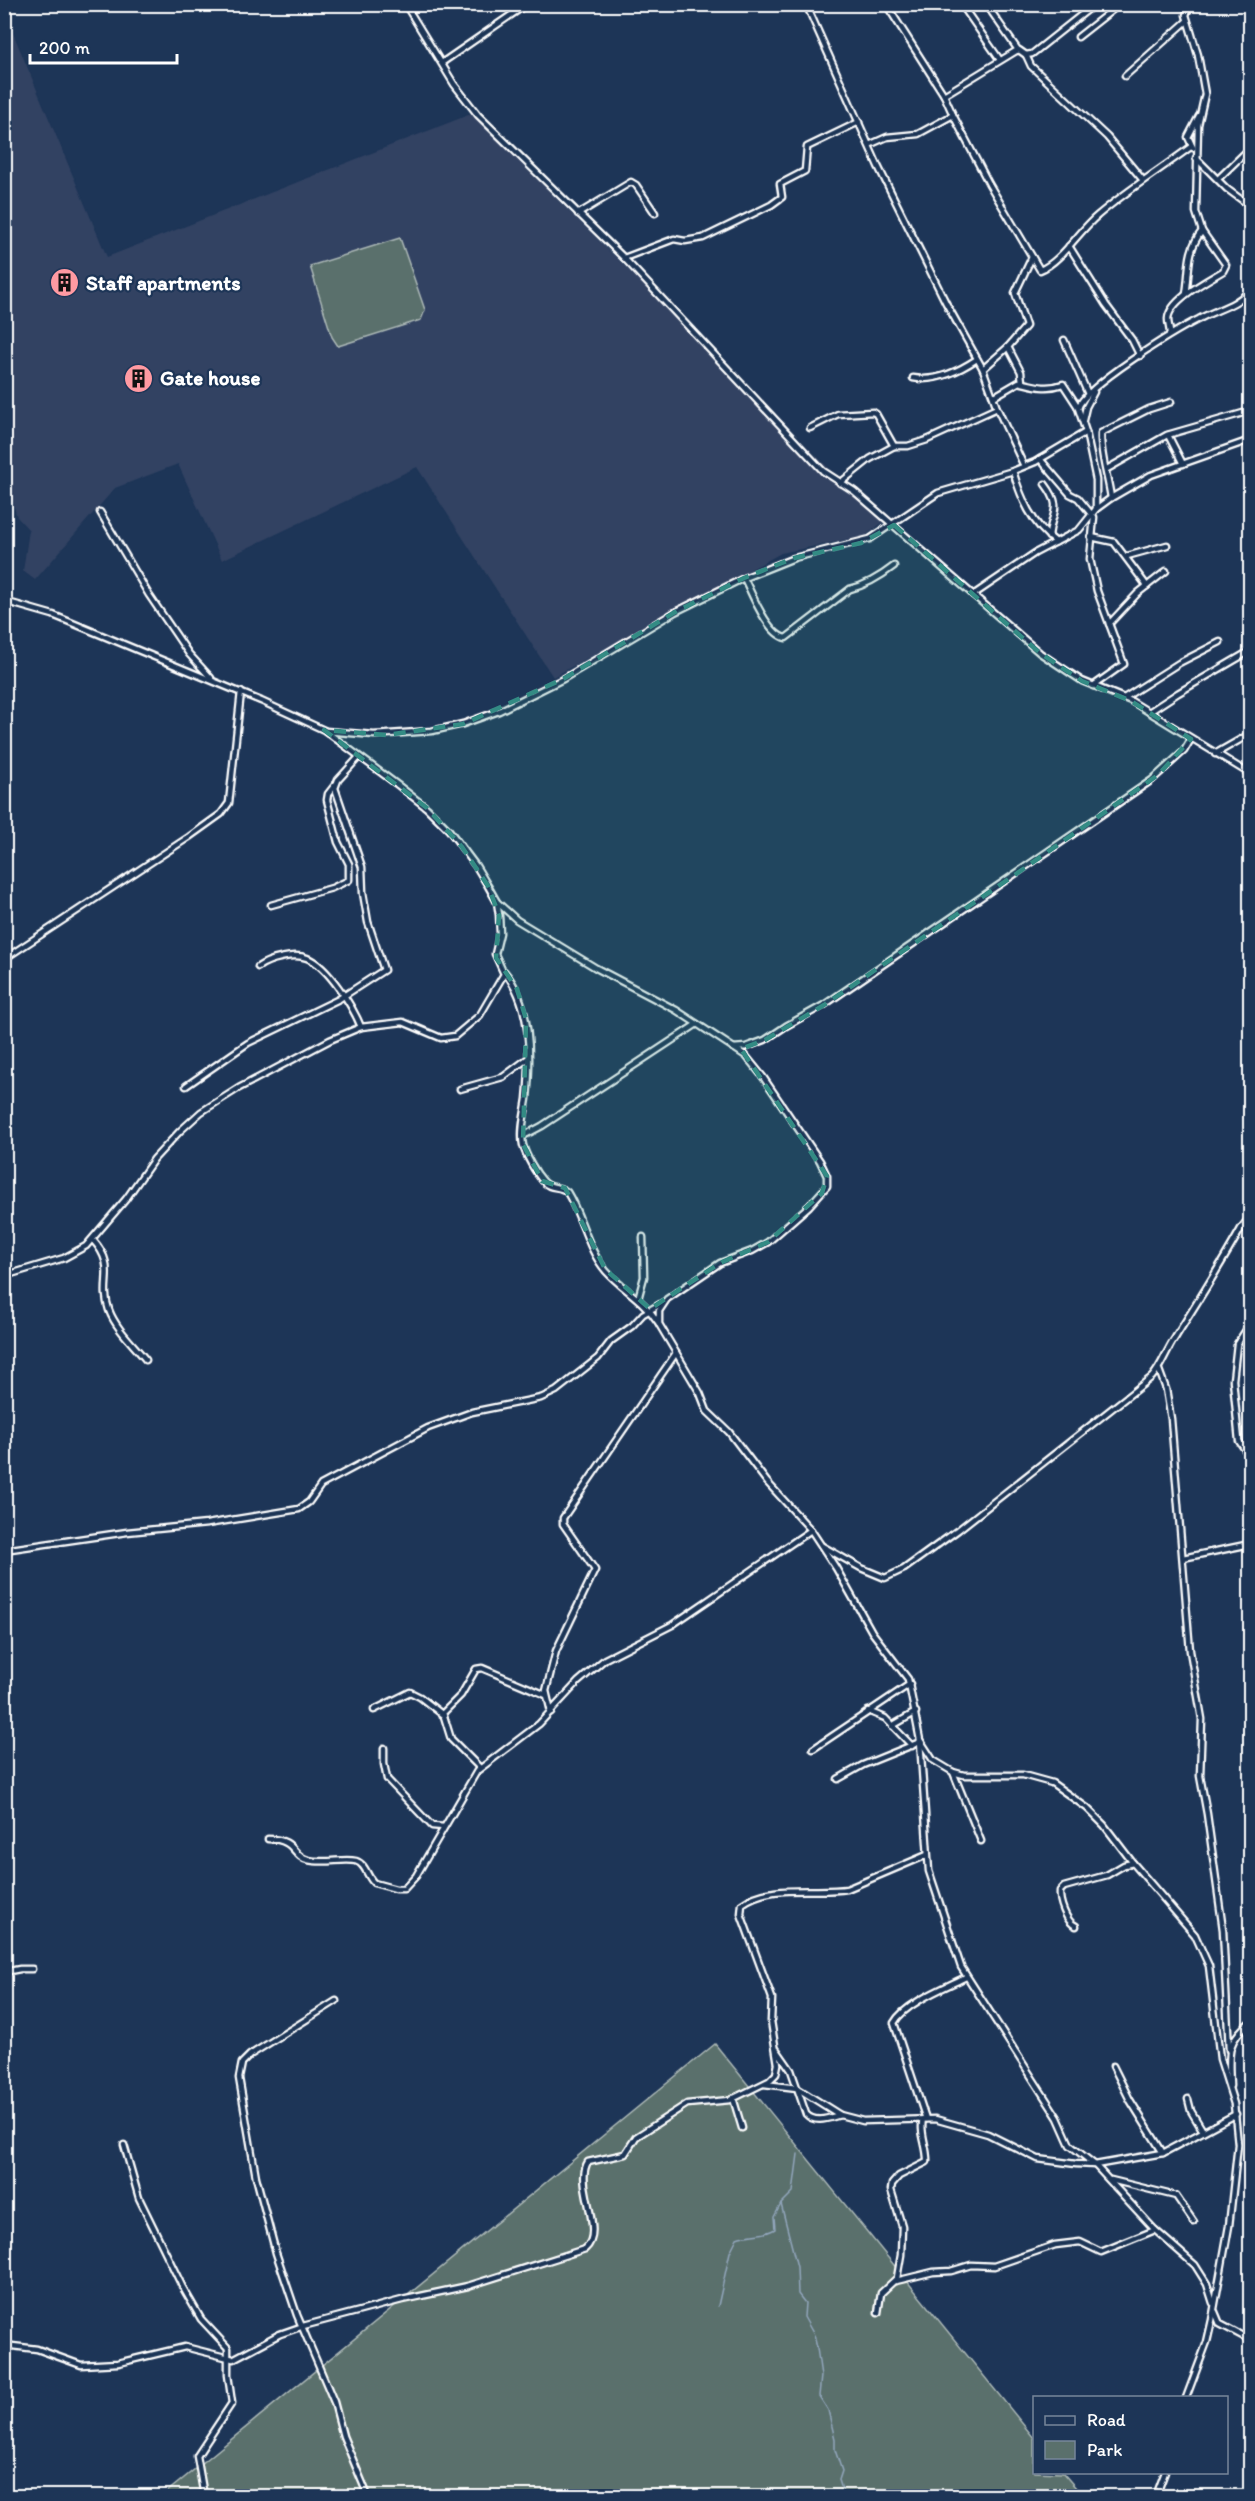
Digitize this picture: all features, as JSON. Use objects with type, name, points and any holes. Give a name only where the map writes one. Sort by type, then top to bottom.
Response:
[{"type":"street","points":[[405,4],[443,62],[454,84],[478,115],[624,258],[823,471],[854,491],[1040,653],[1093,686],[1124,698],[1215,754],[1249,771]]},
{"type":"street","points":[[443,62],[527,4]]},
{"type":"street","points":[[806,4],[869,145],[946,303],[982,369],[1024,466]]},
{"type":"street","points":[[886,4],[945,95],[953,116],[989,184],[1041,270],[1069,246],[1095,217],[1142,179],[1192,146]]},
{"type":"street","points":[[961,4],[1000,60]]},
{"type":"street","points":[[986,4],[1018,50],[1026,55],[1031,66],[1107,137],[1142,179]]},
{"type":"street","points":[[1026,55],[1032,54],[1095,4]]},
{"type":"street","points":[[1078,37],[1120,4]]},
{"type":"street","points":[[1170,334],[1168,320],[1170,313],[1186,294],[1226,267],[1225,261],[1202,231],[1196,212],[1197,155],[1205,86],[1187,21],[1189,5]]},
{"type":"street","points":[[1125,76],[1187,21]]},
{"type":"street","points":[[945,95],[1018,50]]},
{"type":"street","points":[[1201,112],[1188,137],[1192,146],[1218,179],[1251,206]]},
{"type":"street","points":[[869,145],[887,137],[918,134],[953,116]]},
{"type":"street","points":[[624,258],[674,239],[685,241],[703,238],[771,205],[782,197],[779,185],[804,171],[807,147],[859,122]]},
{"type":"street","points":[[1218,179],[1251,148]]},
{"type":"street","points":[[578,214],[631,182],[636,185],[655,213]]},
{"type":"street","points":[[1186,294],[1189,256],[1195,240],[1202,231]]},
{"type":"street","points":[[1069,246],[1140,356]]},
{"type":"street","points":[[982,369],[1008,347],[1026,326],[1015,292],[1032,256]]},
{"type":"street","points":[[1078,408],[1088,394],[1170,334],[1233,304],[1251,290]]},
{"type":"street","points":[[1064,340],[1088,394]]},
{"type":"street","points":[[1008,347],[1022,377],[1022,382]]},
{"type":"street","points":[[914,378],[932,379],[969,365],[977,359]]},
{"type":"street","points":[[994,396],[1012,384],[1022,382],[1041,388],[1063,384],[1083,420],[1096,480],[1096,509],[1090,559],[1097,591],[1124,664],[1093,686]]},
{"type":"street","points":[[1083,420],[1088,401],[1096,388]]},
{"type":"street","points":[[1111,498],[1107,469],[1101,453],[1102,432],[1149,409],[1171,402]]},
{"type":"street","points":[[840,483],[870,459],[894,446],[908,446],[927,440],[997,408]]},
{"type":"street","points":[[1107,469],[1168,435],[1251,411]]},
{"type":"street","points":[[810,428],[838,414],[873,412],[894,446]]},
{"type":"street","points":[[324,730],[387,735],[432,731],[472,721],[499,711],[563,679],[675,612],[744,578],[795,558],[861,543],[894,525],[942,490],[1013,471],[1040,459],[1086,432]]},
{"type":"street","points":[[1168,435],[1183,464]]},
{"type":"street","points":[[973,595],[1049,545],[1084,526],[1096,509],[1151,475],[1251,440]]},
{"type":"street","points":[[1040,459],[1070,494],[1078,498],[1092,515]]},
{"type":"street","points":[[1013,471],[1029,512],[1048,537],[1056,542]]},
{"type":"street","points":[[1045,484],[1055,498],[1056,504],[1048,537],[1049,545]]},
{"type":"street","points":[[100,512],[149,595],[189,654],[212,680]]},
{"type":"street","points":[[1091,537],[1110,540],[1127,556],[1147,586]]},
{"type":"street","points":[[1127,556],[1167,545]]},
{"type":"street","points":[[744,578],[757,605],[776,634],[786,638],[850,589],[858,588],[894,566]]},
{"type":"street","points":[[1109,624],[1147,586],[1167,571]]},
{"type":"street","points":[[4,601],[53,615],[241,692],[324,730],[411,795],[449,830],[476,866],[496,902],[511,917],[576,956],[676,1010],[749,1059],[774,1093],[827,1176],[827,1186],[809,1206],[768,1242],[752,1251],[720,1263],[664,1302],[650,1309],[611,1341],[598,1358],[556,1391],[541,1398],[472,1412],[428,1428],[321,1485],[309,1503],[299,1509],[207,1524],[127,1532],[4,1550]]},
{"type":"street","points":[[1124,698],[1185,660],[1221,642]]},
{"type":"street","points":[[1149,712],[1251,651]]},
{"type":"street","points":[[4,959],[225,811],[229,803],[241,692]]},
{"type":"street","points":[[1215,754],[1251,734]]},
{"type":"street","points":[[733,1048],[746,1047],[765,1040],[831,1001],[1152,780],[1184,751],[1191,739]]},
{"type":"street","points":[[271,904],[332,888],[349,880],[349,864],[338,842],[327,800],[329,791],[359,757]]},
{"type":"street","points":[[186,1086],[248,1043],[344,995],[384,968],[368,922],[363,893],[362,867],[339,805],[335,785]]},
{"type":"street","points":[[496,902],[500,933],[495,954],[513,982],[523,1004],[526,1019],[528,1083],[523,1136],[525,1149],[542,1181],[552,1188],[566,1190],[605,1269],[621,1286],[650,1309],[700,1393],[707,1411],[729,1432],[771,1487],[822,1545],[872,1632],[910,1683],[920,1741],[925,1792],[927,1855],[933,1891],[950,1941],[966,1977],[1058,2118],[1071,2145],[1095,2165],[1155,2230],[1195,2265],[1207,2284],[1220,2324],[1251,2340]]},
{"type":"street","points":[[258,967],[277,959],[305,957],[320,967],[344,995],[361,1027]]},
{"type":"street","points":[[4,1276],[70,1256],[93,1239],[154,1159],[194,1118],[249,1083],[330,1040],[361,1027],[400,1021],[441,1038],[453,1037],[480,1015],[493,990],[503,979],[503,969]]},
{"type":"street","points":[[523,1136],[536,1130],[697,1024]]},
{"type":"street","points":[[460,1089],[503,1077],[527,1059]]},
{"type":"street","points":[[822,1545],[877,1576],[885,1578],[904,1569],[1086,1431],[1143,1386],[1159,1370],[1175,1337],[1203,1296],[1242,1227],[1251,1217]]},
{"type":"street","points":[[638,1299],[644,1278],[643,1237]]},
{"type":"street","points":[[93,1239],[107,1260],[106,1296],[110,1313],[146,1359]]},
{"type":"street","points":[[659,1324],[659,1311],[664,1302]]},
{"type":"street","points":[[1251,1324],[1237,1344],[1233,1380],[1239,1441],[1251,1457]]},
{"type":"street","points":[[551,1712],[546,1695],[560,1642],[595,1570],[563,1524],[563,1518],[676,1353]]},
{"type":"street","points":[[1159,1370],[1166,1389],[1171,1419],[1190,1651],[1202,1719],[1200,1776],[1223,1930],[1230,2089]]},
{"type":"street","points":[[268,1839],[283,1840],[305,1860],[323,1863],[355,1861],[362,1864],[374,1883],[401,1890],[407,1887],[416,1876],[473,1775],[480,1768],[534,1728],[578,1682],[605,1659],[672,1625],[811,1530]]},
{"type":"street","points":[[1183,1558],[1251,1544]]},
{"type":"street","points":[[480,1768],[451,1739],[443,1715],[443,1710],[461,1695],[478,1668],[546,1695]]},
{"type":"street","points":[[813,1749],[910,1683]]},
{"type":"street","points":[[374,1710],[410,1692],[443,1715]]},
{"type":"street","points":[[868,1711],[885,1718],[912,1746]]},
{"type":"street","points":[[892,1725],[916,1712]]},
{"type":"street","points":[[838,1779],[863,1765],[920,1741]]},
{"type":"street","points":[[920,1741],[933,1760],[953,1772],[973,1776],[1023,1775],[1052,1783],[1097,1818],[1133,1863],[1186,1922],[1201,1945],[1209,1966],[1220,2059],[1236,2114],[1238,2160],[1207,2342],[1186,2396]]},
{"type":"street","points":[[384,1748],[384,1764],[389,1781],[432,1826],[444,1827]]},
{"type":"street","points":[[953,1772],[981,1840]]},
{"type":"street","points":[[4,2345],[37,2349],[81,2365],[118,2363],[185,2347],[192,2347],[228,2360],[303,2326],[402,2300],[468,2286],[585,2249],[589,2246],[592,2234],[584,2173],[588,2162],[625,2154],[636,2137],[687,2104],[734,2098],[762,2084],[774,2076],[777,2070],[771,2021],[772,1998],[741,1914],[742,1904],[758,1896],[798,1890],[847,1889],[927,1855]]},
{"type":"street","points":[[1076,1926],[1070,1922],[1060,1891],[1107,1875],[1124,1865],[1133,1863]]},
{"type":"street","points":[[4,1972],[33,1969]]},
{"type":"street","points":[[896,2281],[901,2255],[902,2231],[891,2188],[899,2176],[927,2162],[921,2129],[925,2119],[894,2023],[902,2013],[966,1977]]},
{"type":"street","points":[[336,2001],[250,2055],[242,2063],[239,2074],[243,2113],[265,2213],[283,2275],[334,2402],[346,2442],[368,2496]]},
{"type":"street","points":[[1229,2050],[1234,2037],[1251,2022]]},
{"type":"street","points":[[775,2048],[788,2064],[806,2114],[810,2118],[820,2120],[840,2115]]},
{"type":"street","points":[[1113,2067],[1130,2100],[1163,2153]]},
{"type":"street","points":[[762,2084],[797,2088],[840,2115],[863,2121],[935,2119],[973,2129],[1038,2159],[1095,2165],[1163,2153],[1236,2114]]},
{"type":"street","points":[[734,2098],[742,2128]]},
{"type":"street","points":[[1188,2099],[1191,2112],[1203,2131]]},
{"type":"street","points":[[124,2145],[139,2198],[177,2277],[201,2319],[226,2345],[232,2403],[197,2456],[204,2496]]},
{"type":"street","points":[[1109,2180],[1176,2196],[1194,2222]]},
{"type":"street","points":[[878,2313],[881,2293],[896,2281],[971,2265],[994,2266],[1056,2245],[1084,2243],[1101,2252],[1155,2230]]},
{"type":"street","points":[[1156,2496],[1164,2474]]},
{"type":"highlighted area","points":[[894,525],[1040,653],[1082,681],[1131,701],[1191,739],[1158,775],[1016,874],[824,1005],[765,1040],[741,1049],[827,1176],[822,1193],[768,1242],[720,1263],[650,1309],[605,1269],[565,1188],[542,1181],[523,1144],[526,1019],[517,989],[496,958],[499,915],[488,886],[462,847],[427,808],[324,730],[387,735],[463,724],[563,679],[675,612],[744,578],[794,558],[861,543]]},
{"type":"shaded area","points":[[5,14],[107,257],[471,114],[883,522],[865,536],[781,553],[553,677],[417,467],[222,560],[178,464],[115,488],[35,580],[23,571],[29,530],[17,517],[5,477]]},
{"type":"green space","points":[[400,238],[425,310],[421,320],[338,346],[332,337],[310,266]]},
{"type":"green space","points":[[715,2044],[1033,2437],[1033,2474],[1064,2474],[1083,2496],[162,2496]]},
{"type":"waterway","points":[[798,2154],[793,2192],[781,2204],[797,2267],[798,2294],[805,2303],[804,2317],[814,2335],[817,2348],[821,2376],[819,2396],[828,2410],[835,2439],[835,2450],[842,2471],[839,2480],[844,2496]]},
{"type":"waterway","points":[[718,2306],[730,2252],[737,2238],[766,2233],[775,2229],[774,2217],[781,2204]]},
{"type":"place","name":"Staff apartments","points":[[65,283]]},
{"type":"place","name":"Gate house","points":[[139,378]]}]
